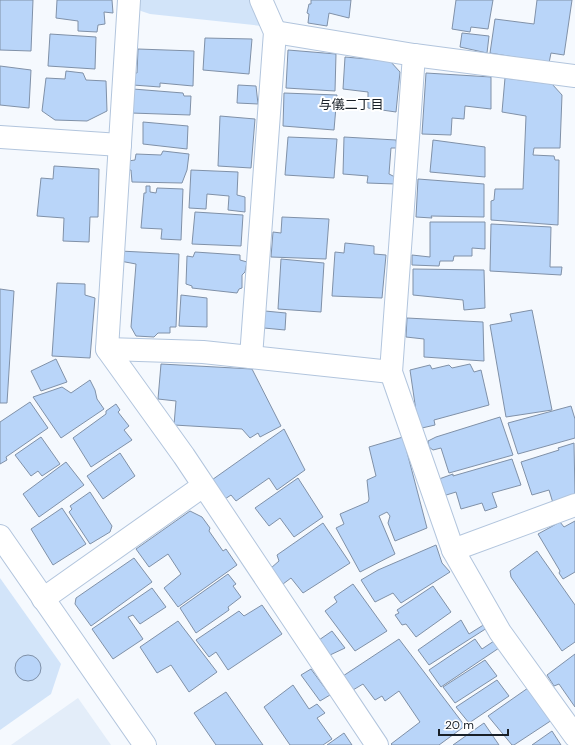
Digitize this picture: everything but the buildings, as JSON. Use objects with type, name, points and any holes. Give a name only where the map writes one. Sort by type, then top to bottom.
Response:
[{"type":"street","points":[[129,0],[107,348],[184,456],[377,745]]},
{"type":"street","points":[[251,357],[275,32],[261,0]]},
{"type":"street","points":[[275,32],[414,55],[575,76]]},
{"type":"street","points":[[414,55],[391,372],[453,550],[500,632],[575,736]]},
{"type":"street","points":[[0,137],[120,145]]},
{"type":"street","points":[[107,348],[203,352],[391,372]]},
{"type":"street","points":[[44,599],[204,486]]},
{"type":"street","points":[[453,550],[575,505]]},
{"type":"street","points":[[0,536],[145,745]]},
{"type":"shaded area","points":[[137,0],[257,0],[262,26],[150,14],[141,11],[136,7]]},
{"type":"shaded area","points":[[0,578],[61,664],[51,694],[0,730]]},
{"type":"shaded area","points":[[78,698],[111,745],[11,745]]},
{"type":"district","name":"与儀二丁目","points":[[351,104]]}]
